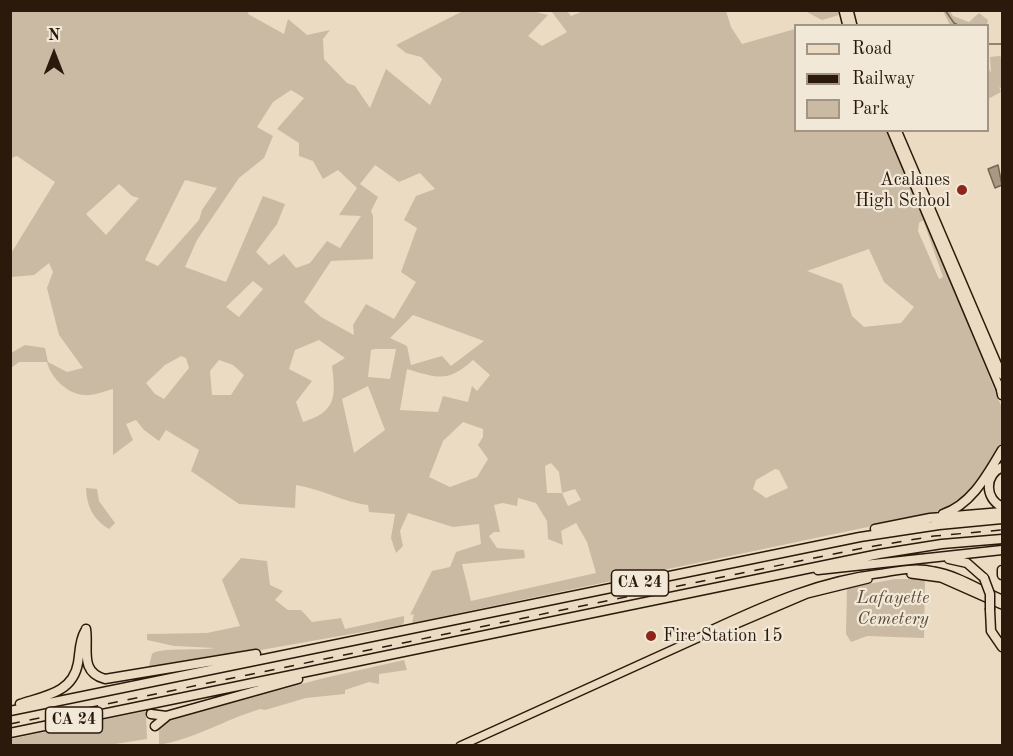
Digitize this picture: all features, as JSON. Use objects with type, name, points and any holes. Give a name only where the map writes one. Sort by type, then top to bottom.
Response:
[{"type":"highway","points":[[930,518],[956,509],[970,497],[1002,450]]},
{"type":"highway","points":[[1002,467],[991,477],[988,488],[994,501],[1002,507]]},
{"type":"highway","points":[[860,537],[876,529],[930,518],[1002,512]]},
{"type":"highway","name":"CA 24","points":[[10,708],[419,629],[860,537],[939,525],[1002,519]]},
{"type":"highway","name":"CA 24","points":[[10,733],[314,673],[393,654],[907,549],[1002,538]]},
{"type":"highway","points":[[809,569],[825,570],[1002,550]]},
{"type":"highway","points":[[898,562],[962,560],[973,566],[984,578],[990,594],[991,631],[1002,647]]},
{"type":"highway","points":[[10,708],[50,695],[66,686],[76,671],[80,641],[86,629],[87,662],[93,674],[109,680],[158,670],[328,646]]},
{"type":"highway","points":[[151,714],[166,716],[314,673]]},
{"type":"highway","points":[[155,726],[166,716]]},
{"type":"main road","points":[[892,132],[1002,393]]},
{"type":"main road","points":[[898,132],[1002,375]]},
{"type":"main road","points":[[460,746],[805,588],[845,578],[908,570],[942,572],[1002,599]]},
{"type":"main road","points":[[709,633],[717,632],[821,589],[901,574],[934,576],[1002,605]]},
{"type":"green space","points":[[586,10],[726,11],[731,27],[742,44],[794,29],[794,132],[889,132],[1002,408],[1002,444],[969,494],[939,512],[412,623],[414,614],[410,615],[432,571],[450,567],[456,552],[481,544],[479,524],[453,527],[408,513],[400,531],[403,546],[396,553],[391,538],[395,514],[369,512],[368,505],[296,485],[295,508],[239,504],[191,471],[199,450],[166,430],[159,441],[144,430],[136,420],[126,424],[133,440],[113,455],[113,389],[88,395],[72,392],[56,379],[47,362],[19,362],[11,368],[11,353],[25,345],[45,348],[48,362],[67,372],[83,368],[59,335],[47,288],[53,272],[49,263],[34,275],[11,277],[10,255],[55,182],[17,156],[11,158],[11,11],[249,11],[248,14],[284,34],[288,19],[307,35],[330,30],[323,39],[324,59],[347,83],[355,86],[370,108],[386,69],[430,105],[442,79],[421,57],[406,53],[396,45],[463,11],[532,11],[548,15],[528,36],[542,46],[567,32],[552,12],[567,11],[571,16]],"holes":[[[291,90],[304,98],[277,129],[299,143],[299,156],[313,161],[323,179],[338,170],[357,188],[339,215],[361,216],[340,248],[327,241],[310,263],[296,268],[284,254],[269,265],[256,252],[277,224],[285,204],[263,196],[226,282],[185,267],[197,240],[239,178],[264,158],[273,136],[257,127],[273,102]],[[375,165],[399,182],[420,173],[435,189],[416,196],[404,220],[417,228],[401,272],[416,282],[394,319],[366,304],[353,325],[354,335],[321,317],[304,302],[331,261],[373,259],[371,211],[378,197],[360,184]],[[185,180],[217,188],[202,210],[199,220],[158,266],[145,260]],[[119,184],[132,196],[139,198],[106,235],[86,214]],[[923,220],[943,277],[939,279],[918,231],[919,223]],[[869,249],[884,282],[914,307],[901,323],[864,327],[852,316],[842,284],[807,271]],[[253,281],[263,289],[239,317],[226,307]],[[413,315],[484,341],[451,366],[442,356],[411,365],[407,346],[390,338]],[[319,340],[345,358],[332,366],[334,386],[328,408],[314,418],[303,422],[296,402],[312,381],[289,369],[295,350]],[[396,349],[390,379],[368,377],[371,350]],[[181,356],[186,358],[189,368],[164,399],[155,394],[146,383],[165,365]],[[219,360],[233,365],[244,375],[231,395],[212,395],[210,371]],[[473,360],[490,375],[477,391],[472,386],[468,402],[443,396],[438,412],[400,410],[407,369],[426,375],[449,375]],[[368,386],[385,430],[354,453],[342,399]],[[463,422],[483,429],[483,437],[478,445],[488,459],[477,477],[450,487],[429,477],[443,441]],[[551,463],[559,472],[562,493],[547,493],[545,466]],[[775,469],[779,470],[788,488],[766,498],[753,489],[756,480]],[[575,489],[581,500],[568,506],[562,493]],[[518,498],[536,503],[547,521],[548,539],[563,545],[561,531],[576,523],[587,542],[596,573],[471,601],[462,564],[525,558],[524,550],[497,548],[489,536],[494,532],[500,532],[494,505],[503,503],[517,506]]]},
{"type":"green space","points":[[805,11],[838,11],[839,15],[822,20]]},
{"type":"green space","points":[[943,11],[950,11],[953,16],[969,22],[979,13],[988,20],[987,24],[950,24]]},
{"type":"green space","points":[[990,57],[1002,57],[1002,89],[999,87],[1001,92],[989,98],[989,69],[991,73]]},
{"type":"green space","points":[[86,488],[97,489],[99,501],[115,523],[109,529],[92,512]]},
{"type":"green space","points":[[241,558],[267,561],[270,585],[283,591],[275,600],[288,610],[301,610],[312,622],[341,618],[345,629],[404,616],[404,622],[402,625],[148,670],[152,654],[156,652],[215,648],[174,646],[147,640],[147,634],[207,633],[240,626],[222,580]]},
{"type":"green space","name":"Lafayette Cemetery","points":[[895,579],[925,579],[924,638],[867,636],[851,642],[846,634],[847,588]]},
{"type":"green space","points":[[404,660],[407,670],[379,674],[379,684],[369,682],[345,690],[345,694],[306,698],[265,710],[260,709],[186,738],[159,745],[159,728],[169,720],[324,678]]},
{"type":"green space","points":[[146,711],[147,739],[102,746],[11,745],[11,739]]},
{"type":"shaded area","points":[[998,165],[1002,185],[995,188],[988,169]]},
{"type":"waterway","points":[[945,10],[956,24]]},
{"type":"waterway","points":[[989,44],[1002,44]]},
{"type":"railway","points":[[10,724],[863,548],[934,536],[1002,530]]},
{"type":"place","name":"Acalanes High School","points":[[962,190]]},
{"type":"place","name":"Fire Station 15","points":[[651,636]]}]
